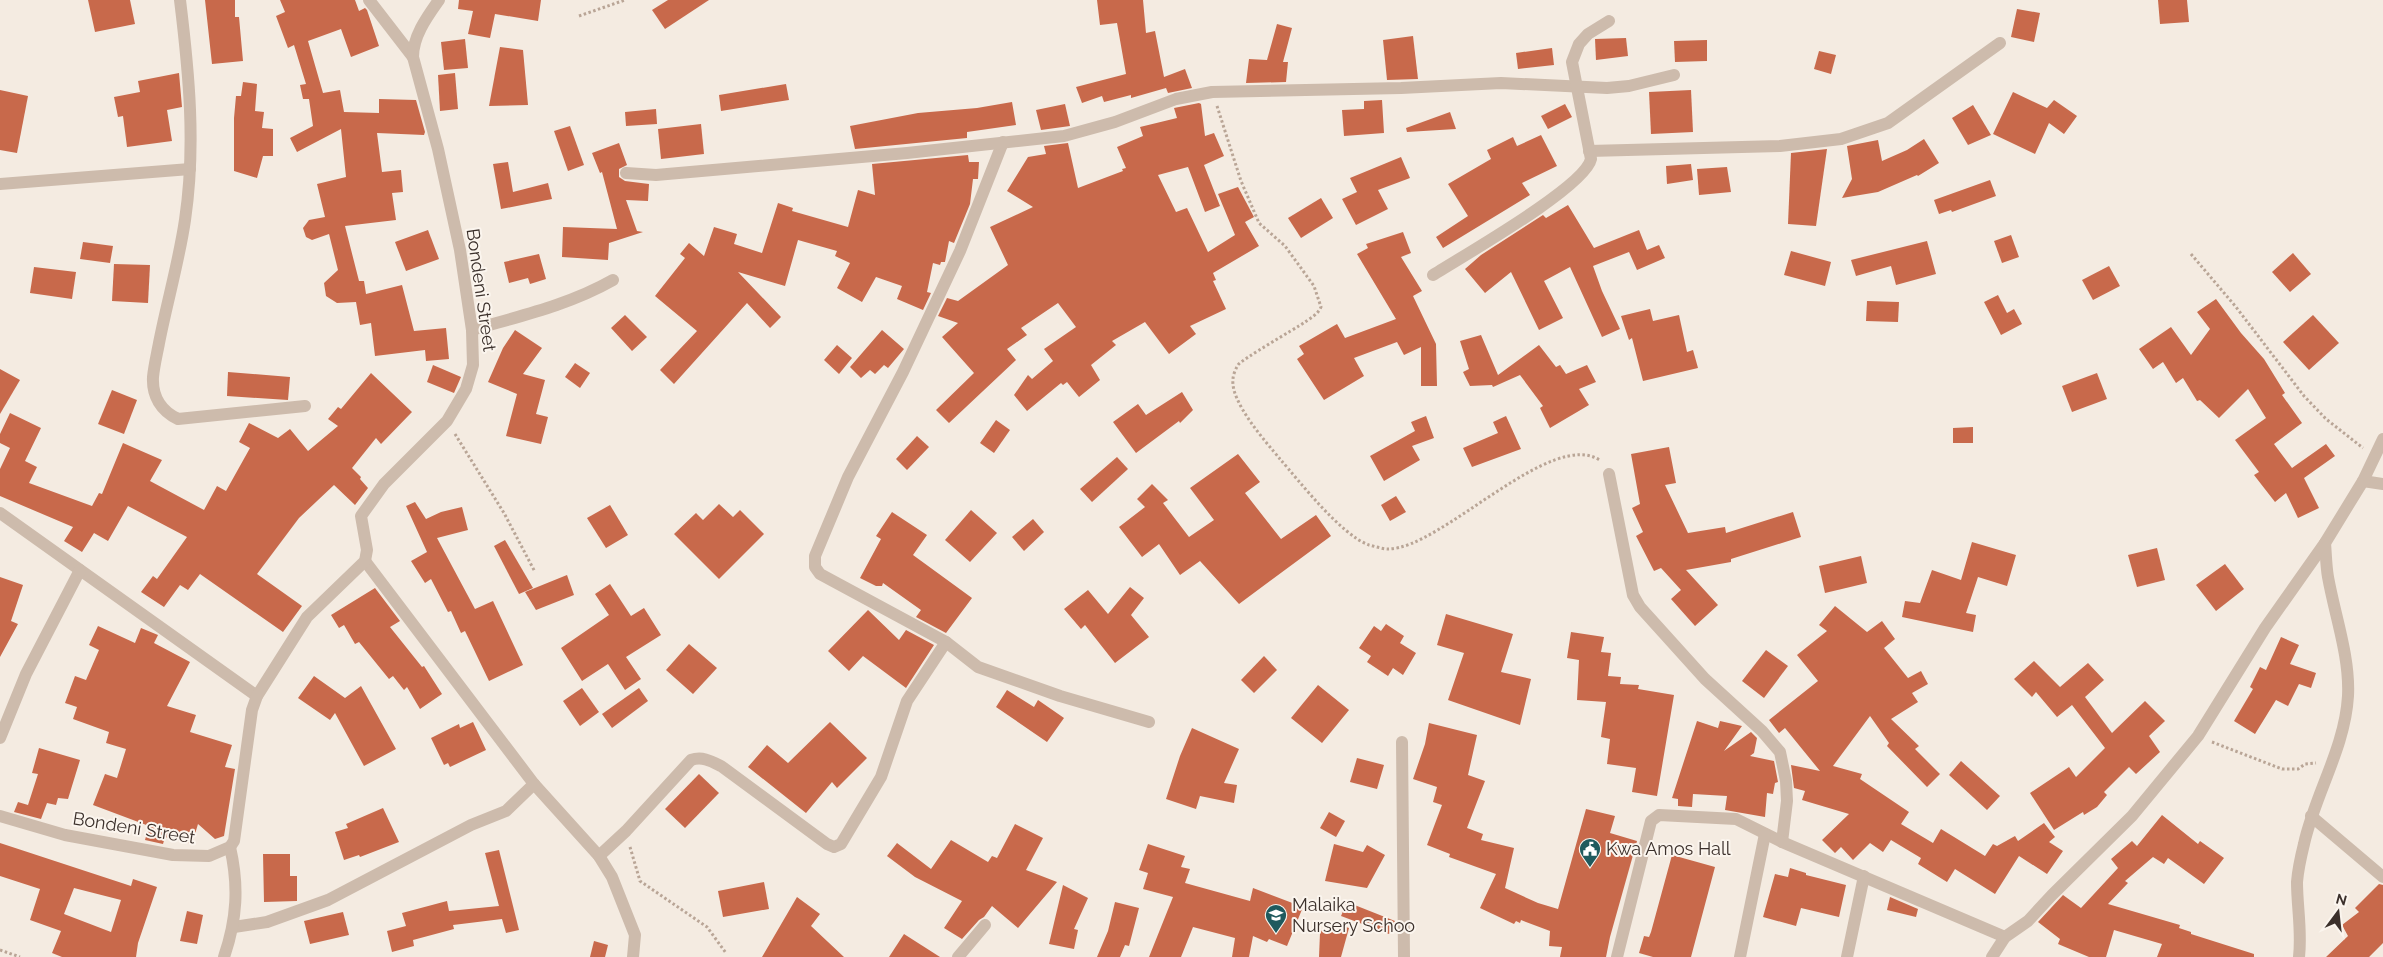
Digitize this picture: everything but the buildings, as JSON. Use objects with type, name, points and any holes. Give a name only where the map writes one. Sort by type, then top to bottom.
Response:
[{"type":"street","points":[[180,0],[188,67],[190,169],[185,222],[168,295],[153,377],[154,393],[160,407],[168,415],[178,419],[306,406]]},
{"type":"street","points":[[369,0],[413,57]]},
{"type":"street","points":[[413,57],[415,43],[425,20],[439,0]]},
{"type":"street","points":[[1433,275],[1540,207],[1577,180],[1590,164],[1590,151],[1572,62],[1579,44],[1588,34],[1609,21]]},
{"type":"street","points":[[1590,151],[1780,146],[1841,138],[1888,123],[2000,42]]},
{"type":"street","name":"Bondeni Street","points":[[365,561],[367,550],[361,516],[384,484],[447,421],[470,380],[473,365],[472,330],[460,250],[438,148],[413,57]]},
{"type":"street","points":[[626,172],[656,176],[1064,136],[1114,122],[1176,99],[1212,92],[1501,84],[1607,88],[1629,86],[1674,75]]},
{"type":"street","points":[[1003,142],[960,251],[903,372],[848,476],[814,561],[820,574],[946,642],[978,667],[1060,696],[1149,722]]},
{"type":"street","points":[[0,184],[190,169]]},
{"type":"street","points":[[472,330],[550,308],[592,292],[613,280]]},
{"type":"street","points":[[1992,957],[2005,937],[2028,922],[2052,895],[2132,816],[2198,736],[2265,628],[2325,543],[2363,481],[2383,439]]},
{"type":"street","points":[[1609,474],[1633,595],[1640,607],[1705,679],[1762,731],[1780,752],[1786,781],[1787,801],[1782,842]]},
{"type":"street","points":[[2363,481],[2383,484]]},
{"type":"street","points":[[0,513],[256,696]]},
{"type":"street","points":[[2299,957],[2301,939],[2297,880],[2310,816],[2346,721],[2348,695],[2346,668],[2327,576],[2325,543]]},
{"type":"street","points":[[224,957],[234,926],[237,897],[236,873],[230,847],[237,830],[249,727],[256,696],[307,618],[365,561],[534,784],[599,856],[612,877],[635,935],[633,957]]},
{"type":"street","points":[[0,738],[26,674],[80,570]]},
{"type":"street","points":[[599,856],[626,832],[691,760],[702,758],[721,766],[828,844],[834,847],[842,844],[881,776],[907,700],[946,642]]},
{"type":"street","points":[[1402,742],[1404,957]]},
{"type":"street","points":[[234,926],[267,922],[328,900],[471,825],[506,811],[534,784]]},
{"type":"street","points":[[1617,957],[1653,818],[1659,815],[1722,817],[1746,822],[1782,842],[2005,937]]},
{"type":"street","name":"Bondeni Street","points":[[0,816],[65,835],[173,855],[209,856],[230,847]]},
{"type":"street","points":[[2310,816],[2383,877]]},
{"type":"street","points":[[1740,957],[1765,834]]},
{"type":"street","points":[[1847,957],[1864,876]]},
{"type":"street","points":[[958,957],[985,924]]},
{"type":"path","points":[[579,16],[625,0]]},
{"type":"path","points":[[1212,92],[1241,181],[1258,223],[1285,246],[1314,286],[1322,307],[1313,316],[1285,336],[1239,363],[1232,380],[1238,401],[1266,442],[1307,490],[1350,534],[1368,544],[1387,549],[1407,545],[1433,532],[1520,477],[1554,460],[1573,456],[1598,458],[1606,464],[1609,474]]},
{"type":"path","points":[[2191,254],[2236,307],[2304,396],[2326,420],[2374,456]]},
{"type":"path","points":[[447,421],[504,513],[535,572]]},
{"type":"path","points":[[2198,736],[2282,769],[2298,770],[2305,764],[2332,762]]},
{"type":"path","points":[[626,832],[640,882],[707,927],[726,953]]},
{"type":"path","points":[[0,950],[20,957]]},
{"type":"place","name":"Kwa Amos Hall","points":[[1590,868]]},
{"type":"place","name":"Malaika Nursery Schoo","points":[[1276,934]]}]
